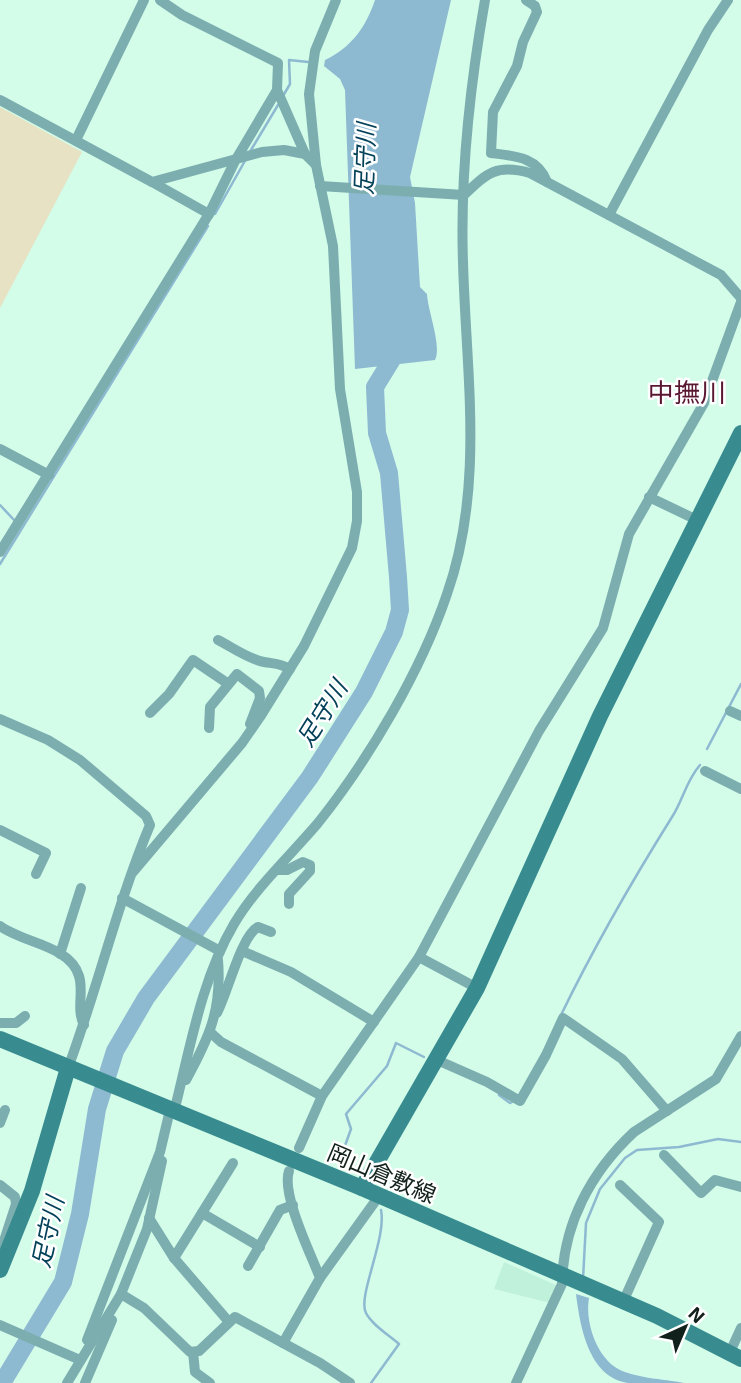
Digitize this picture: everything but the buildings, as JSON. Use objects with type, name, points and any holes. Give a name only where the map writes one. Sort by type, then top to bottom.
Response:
[{"type":"main road","points":[[362,1188],[477,988],[600,716],[741,433]]},
{"type":"main road","name":"岡山倉敷線","points":[[0,1039],[72,1070],[171,1107],[362,1188],[590,1287],[735,1356]]},
{"type":"main road","points":[[2,1256],[32,1191],[72,1070]]},
{"type":"street","points":[[76,141],[144,0]]},
{"type":"street","points":[[160,0],[182,15],[278,63],[279,96],[305,153],[316,165]]},
{"type":"street","points":[[133,872],[242,743],[290,669],[352,548],[357,522],[357,492],[340,389],[333,246],[323,186],[316,165],[310,117],[311,65],[336,0]]},
{"type":"street","points":[[85,1383],[149,1218],[171,1107],[218,952],[246,906],[335,799],[381,729],[432,632],[454,574],[467,514],[471,447],[462,194],[469,116],[485,0]]},
{"type":"street","points":[[526,0],[535,6],[537,12],[526,35],[517,66],[493,112],[491,153],[520,157],[534,163],[543,170],[547,182]]},
{"type":"street","points":[[609,215],[708,30],[728,0]]},
{"type":"street","points":[[0,552],[209,214],[237,160],[279,96]]},
{"type":"street","points":[[0,100],[209,214]]},
{"type":"street","points":[[152,182],[255,154],[284,150],[305,153]]},
{"type":"street","points":[[299,1148],[322,1096],[419,957],[539,731],[603,628],[629,534],[704,403],[740,297],[721,275],[530,173],[500,168],[462,194],[323,186]]},
{"type":"street","points":[[0,449],[49,475]]},
{"type":"street","points":[[649,497],[697,520]]},
{"type":"street","points":[[218,640],[265,662],[277,661],[290,669]]},
{"type":"street","points":[[150,713],[169,694],[193,660],[227,683]]},
{"type":"street","points":[[209,728],[210,707],[237,674],[259,691],[260,698],[242,743]]},
{"type":"street","points":[[0,719],[48,740],[80,760],[146,816],[150,825],[124,899],[72,1070]]},
{"type":"street","points":[[705,771],[741,789]]},
{"type":"street","points":[[0,830],[46,853],[36,874]]},
{"type":"street","points":[[277,870],[287,870],[303,862],[310,866],[310,871],[289,894],[289,904]]},
{"type":"street","points":[[60,954],[81,888]]},
{"type":"street","points":[[124,899],[218,952]]},
{"type":"street","points":[[0,926],[60,954],[79,976],[80,1017],[84,1025]]},
{"type":"street","points":[[214,1018],[252,930],[258,927],[271,932]]},
{"type":"street","points":[[242,951],[291,972],[374,1022]]},
{"type":"street","points":[[171,1107],[211,1032],[219,975],[218,952]]},
{"type":"street","points":[[419,957],[477,988]]},
{"type":"street","points":[[0,1023],[16,1023],[25,1016]]},
{"type":"street","points":[[437,1059],[516,1099],[546,1055],[563,1018],[622,1059],[667,1111]]},
{"type":"street","points":[[211,1032],[221,1042],[322,1096]]},
{"type":"street","points":[[516,1383],[568,1278],[577,1205],[623,1142],[716,1079],[741,1036]]},
{"type":"street","points":[[0,1123],[5,1110]]},
{"type":"street","points":[[67,1383],[167,1130]]},
{"type":"street","points":[[664,1155],[701,1193],[715,1180],[741,1187]]},
{"type":"street","points":[[174,1258],[233,1163]]},
{"type":"street","points":[[289,1171],[286,1178],[293,1205],[320,1278]]},
{"type":"street","points":[[0,1185],[15,1197],[16,1204],[2,1256]]},
{"type":"street","points":[[620,1185],[659,1222],[623,1302]]},
{"type":"street","points":[[283,1343],[320,1278],[379,1196]]},
{"type":"street","points":[[248,1266],[280,1210],[293,1205]]},
{"type":"street","points":[[202,1213],[260,1247]]},
{"type":"street","points":[[149,1218],[174,1258],[229,1322]]},
{"type":"street","points":[[73,1383],[77,1359],[120,1296]]},
{"type":"street","points":[[120,1296],[144,1308],[190,1352],[199,1351],[235,1317],[283,1343],[334,1378],[350,1383]]},
{"type":"street","points":[[0,1325],[77,1359]]},
{"type":"street","points":[[735,1356],[741,1328]]},
{"type":"street","points":[[193,1352],[195,1372],[210,1383]]},
{"type":"shaded area","points":[[0,107],[82,152],[0,308]]},
{"type":"shaded area","points":[[504,1262],[558,1286],[550,1303],[494,1289]]},
{"type":"water","points":[[375,0],[451,0],[410,177],[415,203],[420,287],[427,294],[437,354],[435,360],[355,369],[345,90],[340,79],[324,66],[325,60],[343,49],[356,36]]},
{"type":"water","points":[[576,1294],[589,1298],[593,1336],[602,1353],[615,1367],[639,1376],[684,1383],[628,1383],[614,1379],[604,1371],[589,1348],[580,1320]]},
{"type":"waterway","points":[[283,96],[290,84],[289,60],[308,62]]},
{"type":"waterway","points":[[251,150],[278,105]]},
{"type":"waterway","points":[[215,214],[246,159]]},
{"type":"waterway","points":[[0,564],[208,226]]},
{"type":"waterway","name":"足守川","points":[[2,1383],[63,1282],[80,1214],[97,1109],[115,1051],[146,998],[310,777],[364,692],[394,632],[400,610],[398,577],[389,473],[377,433],[375,387],[394,356],[394,345]]},
{"type":"waterway","points":[[0,505],[15,521]]},
{"type":"waterway","points":[[707,749],[741,684]]},
{"type":"waterway","points":[[561,1015],[614,914],[676,811],[691,777],[700,765]]},
{"type":"waterway","points":[[346,1161],[342,1154],[351,1129],[346,1114],[387,1066],[396,1043],[424,1057]]},
{"type":"waterway","points":[[499,1095],[510,1103],[514,1101]]},
{"type":"waterway","points":[[583,1279],[586,1223],[600,1189],[625,1158],[637,1150],[679,1147],[718,1139],[741,1142]]},
{"type":"waterway","points":[[371,1383],[399,1344],[372,1322],[364,1305],[380,1236],[381,1210]]},
{"type":"district","name":"中撫川","points":[[687,391]]}]
